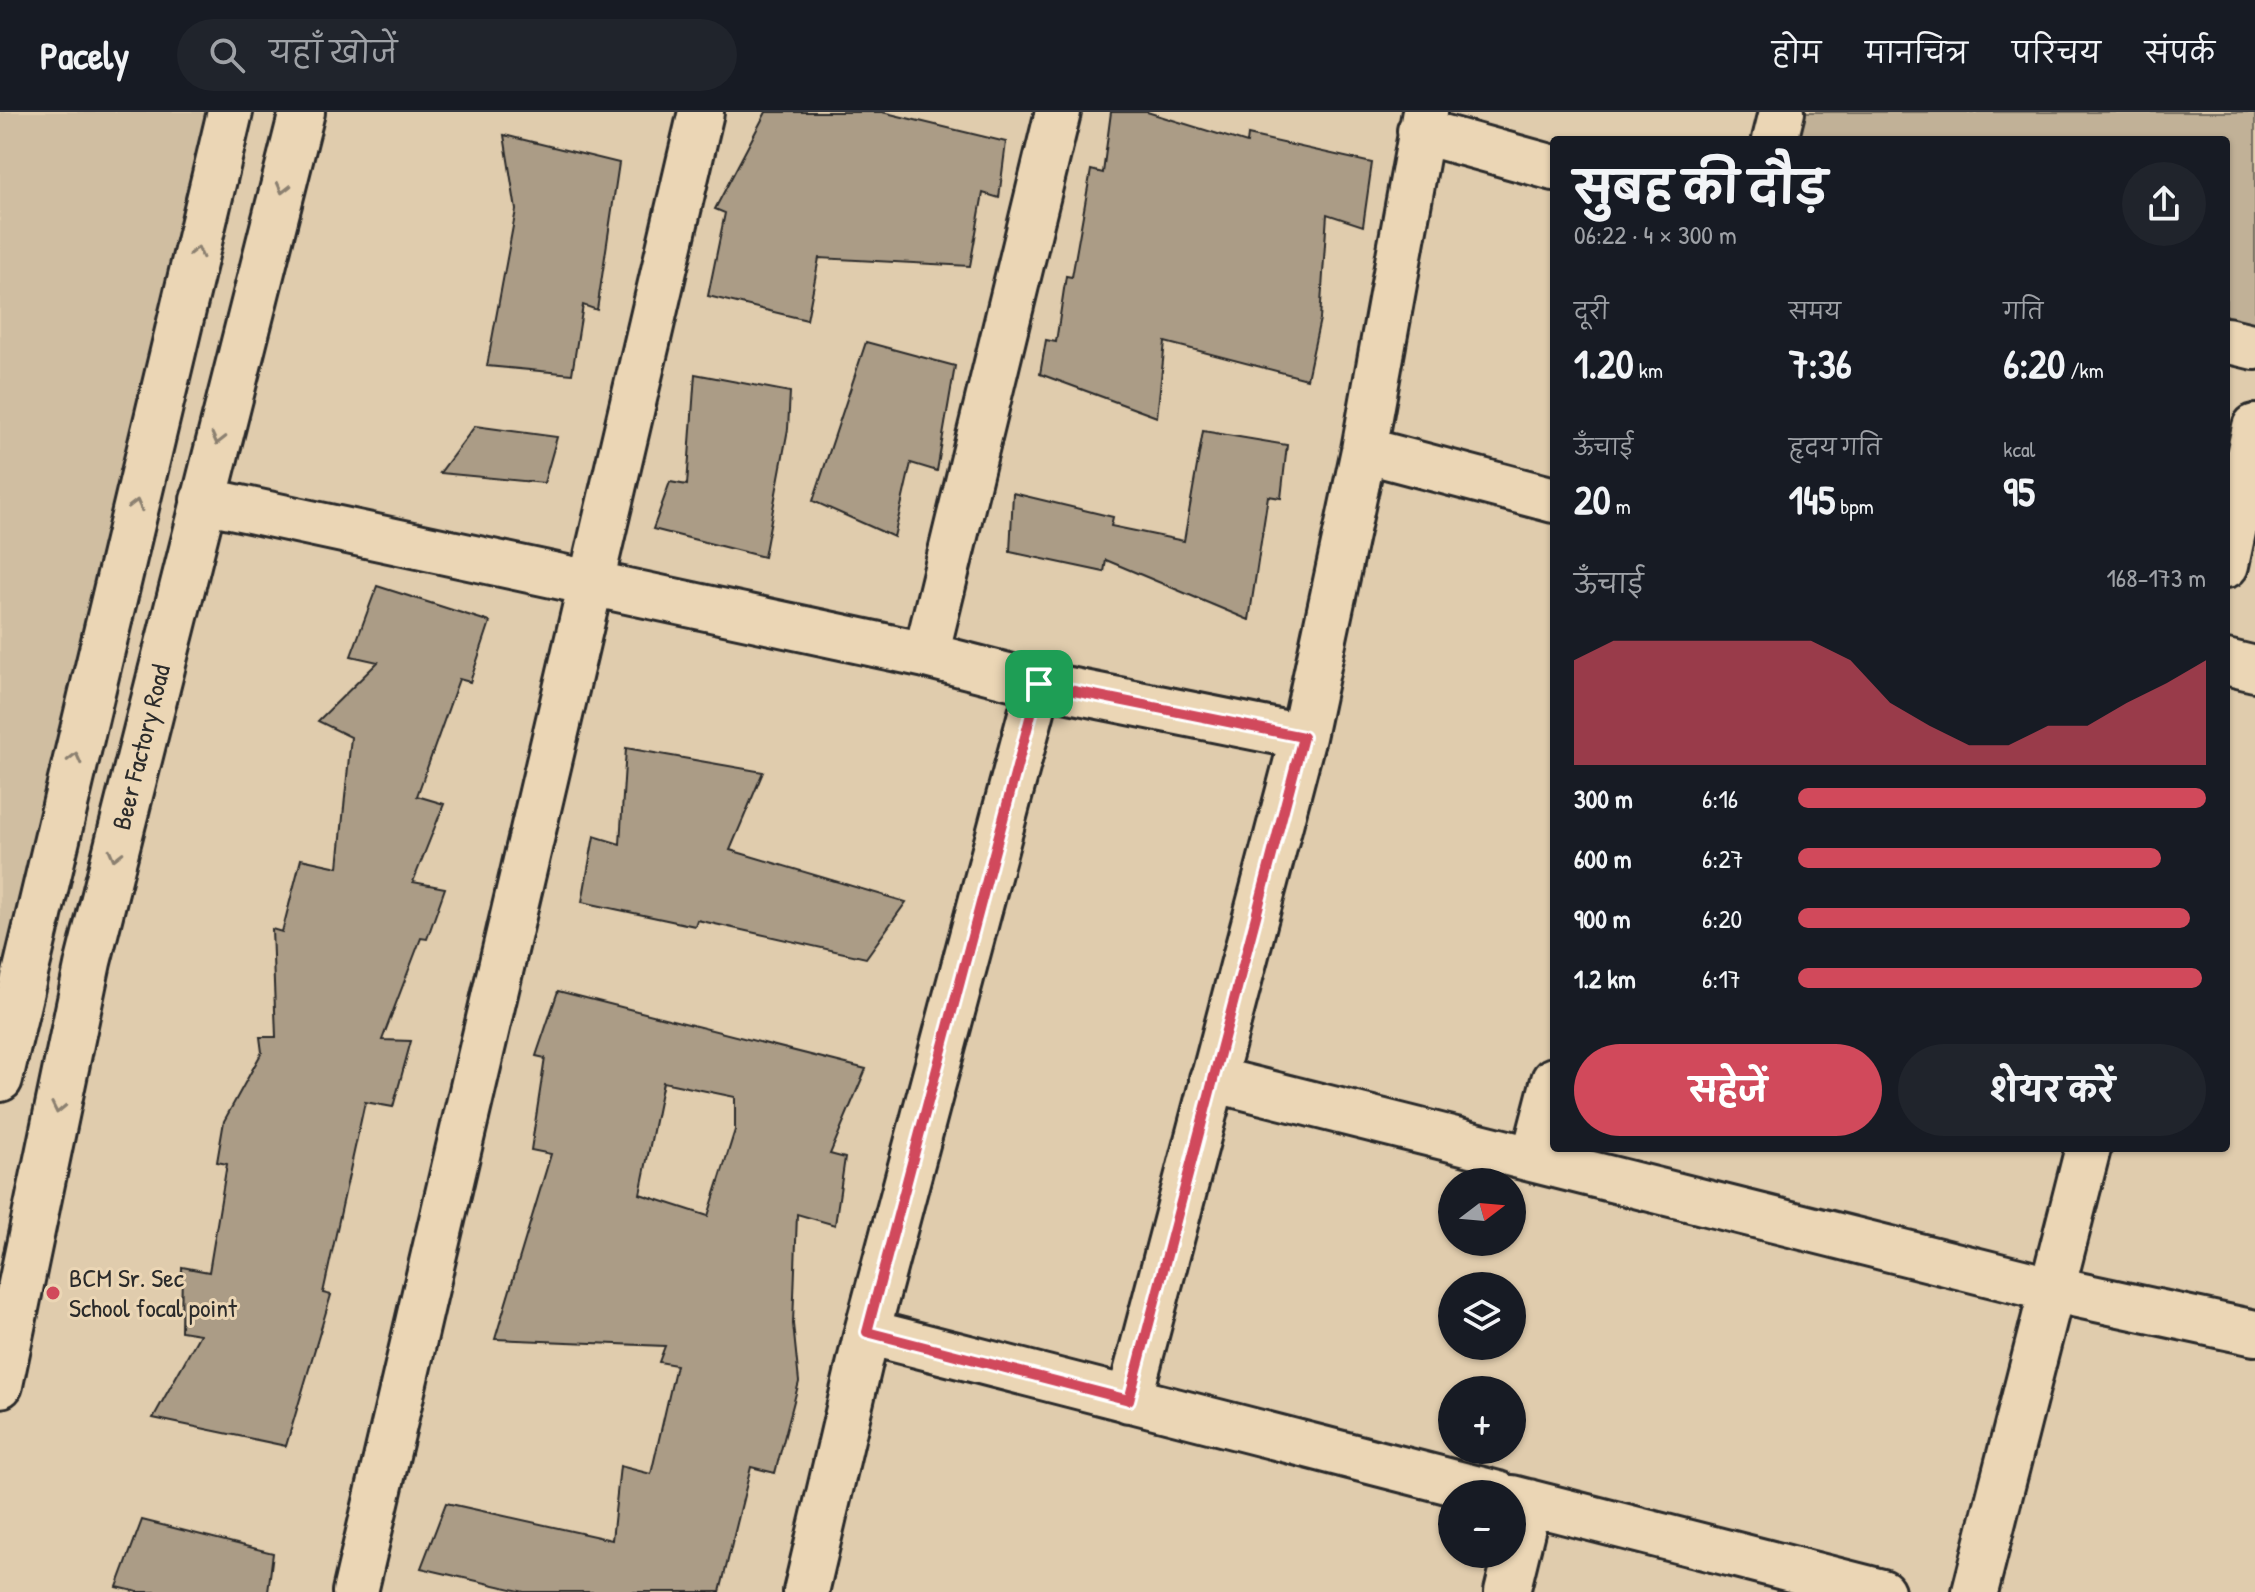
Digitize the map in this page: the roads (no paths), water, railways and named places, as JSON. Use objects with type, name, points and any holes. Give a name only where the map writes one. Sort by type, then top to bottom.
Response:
[{"type":"street","points":[[0,1079],[15,943],[230,112]]},
{"type":"street","name":"Beer Factory Road","points":[[0,1385],[88,962],[302,112]]},
{"type":"street","points":[[355,1592],[701,112]]},
{"type":"street","points":[[926,655],[1058,112]]},
{"type":"street","points":[[1776,136],[1782,112]]},
{"type":"street","points":[[1129,1400],[1303,737],[1364,450],[1422,122],[1550,167]]},
{"type":"street","points":[[2230,341],[2255,347]]},
{"type":"street","points":[[2230,546],[2255,427]]},
{"type":"street","points":[[1364,450],[1550,499]]},
{"type":"street","points":[[203,500],[926,655],[1039,684],[1303,737]]},
{"type":"street","points":[[2230,663],[2255,669]]},
{"type":"street","points":[[806,1592],[867,1332],[1039,684]]},
{"type":"street","points":[[15,943],[88,962]]},
{"type":"street","points":[[1212,1079],[1534,1157],[2050,1289],[2255,1333]]},
{"type":"street","points":[[1534,1157],[1550,1095]]},
{"type":"street","points":[[1975,1592],[2087,1152]]},
{"type":"street","points":[[867,1332],[1442,1480]]},
{"type":"street","points":[[1526,1501],[1882,1592]]},
{"type":"street","points":[[1507,1592],[1509,1568]]},
{"type":"place","name":"BCM Sr. Sec School focal point","points":[[53,1293]]}]
